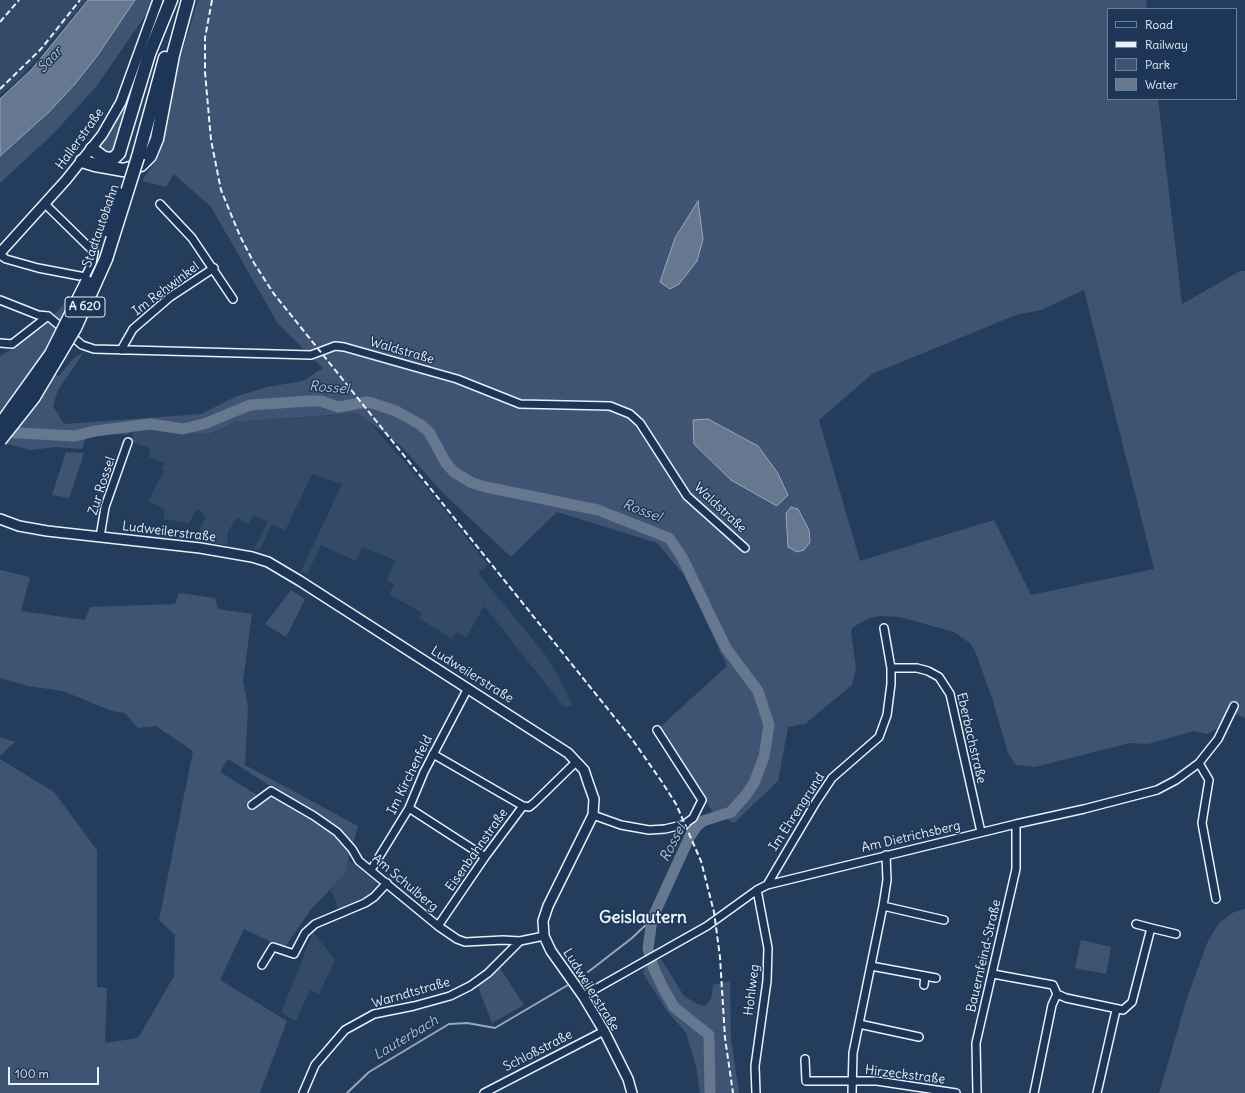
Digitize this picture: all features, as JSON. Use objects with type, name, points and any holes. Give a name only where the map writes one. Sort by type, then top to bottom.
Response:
[{"type":"highway","points":[[92,149],[104,158],[110,159],[114,158],[118,153],[149,54],[171,0]]},
{"type":"highway","name":"A 620","points":[[0,425],[51,354],[84,290],[134,156],[158,56],[176,0]]},
{"type":"highway","name":"Stadtautobahn","points":[[0,440],[34,398],[75,328],[106,259],[134,156],[184,0]]},
{"type":"highway","points":[[82,161],[95,166],[123,170],[141,165],[150,156],[157,139],[173,55],[188,0]]},
{"type":"main road","name":"Hallerstraße","points":[[0,254],[82,161],[112,120],[121,102],[158,0]]},
{"type":"main road","name":"Ludweilerstraße","points":[[0,520],[38,530],[207,549],[252,557],[268,562],[294,577],[568,753],[584,770],[594,799],[593,815],[548,906],[543,921],[544,936],[551,950],[583,996],[604,1031],[628,1079],[632,1093]]},
{"type":"street","points":[[0,254],[6,258],[38,268],[85,277],[92,263],[94,252],[45,204]]},
{"type":"street","name":"Im Rehwinkel","points":[[160,204],[192,238],[214,268],[233,299]]},
{"type":"street","name":"Im Rehwinkel","points":[[121,350],[133,329],[170,297],[214,268]]},
{"type":"street","name":"Waldstraße","points":[[0,300],[38,315],[48,316],[82,345],[94,349],[312,355],[335,346],[344,347],[457,379],[520,404],[610,406],[630,414],[640,423],[687,496],[745,548]]},
{"type":"street","points":[[0,343],[12,344],[48,316]]},
{"type":"street","name":"Zur Rossel","points":[[100,537],[105,507],[128,442]]},
{"type":"street","name":"Im Ehrengrund","points":[[767,884],[832,778],[879,737],[887,715],[891,668],[884,628]]},
{"type":"street","name":"Eberbachstraße","points":[[891,668],[917,668],[928,671],[939,677],[950,694],[981,832]]},
{"type":"street","name":"Im Kirchenfeld","points":[[371,870],[410,808],[433,754],[468,688]]},
{"type":"street","name":"Am Dietrichsberg","points":[[583,996],[707,926],[767,884],[981,832],[1084,809],[1157,790],[1176,780],[1199,763],[1218,739],[1234,706]]},
{"type":"street","points":[[593,815],[621,825],[649,830],[665,829],[686,823],[693,818],[702,800],[657,730]]},
{"type":"street","points":[[433,754],[523,806]]},
{"type":"street","name":"Eisenbahnstraße","points":[[438,926],[485,857],[523,806],[529,807],[534,803],[576,762]]},
{"type":"street","points":[[1199,763],[1209,780],[1202,823],[1216,899]]},
{"type":"street","name":"Am Schulberg","points":[[252,805],[271,791],[314,816],[337,832],[352,849],[359,861],[438,926],[450,935],[465,942],[503,940],[520,941],[544,936]]},
{"type":"street","points":[[410,808],[485,857]]},
{"type":"street","name":"Bauernfeind-Straße","points":[[977,1093],[976,1043],[1016,869],[1018,848],[1016,824]]},
{"type":"street","points":[[852,1093],[853,1053],[883,906],[887,880],[886,855]]},
{"type":"street","points":[[262,965],[273,947],[294,954],[306,933],[314,924],[365,903],[374,897],[387,883]]},
{"type":"street","name":"Hohlweg","points":[[756,1093],[755,1066],[767,981],[768,948],[757,890]]},
{"type":"street","points":[[883,906],[944,920]]},
{"type":"street","points":[[1136,924],[1176,934]]},
{"type":"street","points":[[993,974],[1053,985],[1058,994],[1066,998],[1116,1010],[1123,1010],[1132,1002],[1151,928]]},
{"type":"street","name":"Warndtstraße","points":[[303,1093],[315,1065],[345,1030],[374,1014],[414,1006],[457,993],[488,973],[520,941]]},
{"type":"street","points":[[871,966],[936,978]]},
{"type":"street","points":[[924,985],[925,976]]},
{"type":"street","points":[[1034,1093],[1052,1005],[1058,994]]},
{"type":"street","points":[[1097,1093],[1116,1010]]},
{"type":"street","points":[[859,1024],[919,1036]]},
{"type":"street","name":"Schloßstraße","points":[[484,1093],[604,1031]]},
{"type":"street","name":"Hirzeckstraße","points":[[805,1059],[806,1081],[852,1081],[901,1084],[928,1091],[956,1093]]},
{"type":"shaded area","points":[[0,0],[86,0],[20,78],[0,95]]},
{"type":"shaded area","points":[[361,413],[423,483],[488,565],[478,573],[547,657],[564,687],[572,706],[565,708],[484,606],[466,638],[456,632],[452,639],[419,618],[422,613],[389,594],[394,585],[387,580],[395,560],[362,547],[356,561],[321,545],[307,574],[301,571],[342,484],[312,474],[285,531],[272,524],[259,551],[254,549],[268,522],[254,515],[249,524],[237,518],[228,531],[227,545],[198,541],[200,528],[205,519],[204,514],[197,509],[189,523],[163,519],[165,510],[148,501],[164,471],[161,470],[165,463],[149,457],[150,448],[131,442],[133,432],[142,429],[209,434],[235,422]]},
{"type":"shaded area","points":[[348,860],[376,879],[377,882],[371,892],[363,900],[338,909],[333,894],[330,890],[344,875]]},
{"type":"shaded area","points":[[313,932],[335,960],[319,994],[310,990],[296,1021],[281,1013]]},
{"type":"green space","points":[[135,0],[153,0],[147,13],[96,87],[53,134],[0,183],[0,156],[49,112],[75,84],[97,56]]},
{"type":"green space","points":[[198,0],[1146,0],[1147,8],[1107,8],[1107,100],[1158,100],[1182,304],[1240,271],[1245,271],[1245,718],[1229,711],[1216,729],[1207,734],[1194,731],[1148,744],[1130,743],[1035,767],[1016,765],[1008,753],[993,701],[975,651],[970,643],[954,632],[900,617],[880,616],[869,618],[853,627],[851,632],[856,668],[852,685],[805,724],[788,727],[778,781],[734,823],[713,812],[684,768],[660,727],[727,666],[684,575],[657,543],[557,512],[511,557],[443,493],[400,445],[357,413],[235,422],[209,434],[142,429],[125,435],[94,432],[87,435],[82,449],[55,447],[30,450],[0,442],[0,356],[14,348],[44,326],[80,286],[38,364],[59,376],[73,359],[84,352],[58,390],[53,406],[64,424],[201,414],[237,396],[267,387],[303,381],[323,368],[278,324],[211,207],[174,174],[166,187],[142,181],[159,155],[179,62]],"holes":[[[1084,290],[1154,569],[1031,595],[994,520],[860,561],[819,420],[872,374],[1016,315],[1041,310]]]},
{"type":"green space","points":[[136,77],[119,138],[113,151],[107,154],[100,148],[101,144],[128,98]]},
{"type":"green space","points":[[66,452],[84,453],[69,498],[52,495]]},
{"type":"green space","points":[[0,570],[30,577],[21,611],[85,620],[90,607],[175,604],[179,593],[215,598],[218,609],[252,614],[243,681],[248,707],[245,765],[358,826],[344,875],[312,908],[284,948],[244,929],[220,980],[287,1021],[260,1093],[0,1093],[0,759],[54,792],[97,850],[97,987],[107,988],[105,1043],[138,1038],[174,976],[175,935],[159,920],[193,751],[156,726],[138,728],[125,713],[112,711],[63,691],[28,686],[0,678]],"holes":[[[228,759],[272,787],[260,797],[220,772]]]},
{"type":"green space","points":[[291,590],[305,599],[286,637],[265,624]]},
{"type":"green space","points":[[0,737],[15,742],[0,756]]},
{"type":"green space","points":[[1245,909],[1245,1093],[1159,1093],[1188,995],[1208,941],[1219,923],[1234,912]]},
{"type":"green space","points":[[1081,940],[1111,947],[1106,974],[1075,968]]},
{"type":"green space","points":[[661,959],[684,996],[697,1004],[705,1006],[711,999],[713,985],[730,981],[731,1039],[739,1093],[700,1093],[696,1066],[686,1033],[667,1011],[643,973],[645,967]]},
{"type":"green space","points":[[500,968],[524,1005],[492,1023],[477,984]]},
{"type":"water","name":"Saar","points":[[88,0],[135,0],[97,56],[75,84],[49,112],[0,156],[0,99],[32,69]]},
{"type":"water","points":[[698,201],[703,239],[697,261],[679,284],[670,289],[660,282],[675,238]]},
{"type":"water","points":[[708,419],[758,446],[777,472],[788,495],[777,506],[731,480],[694,444],[693,420]]},
{"type":"water","points":[[791,507],[798,509],[809,530],[810,542],[804,550],[797,552],[788,547],[786,513]]},
{"type":"waterway","name":"Rossel","points":[[0,432],[75,436],[95,431],[150,424],[183,429],[204,424],[250,405],[321,401],[338,407],[366,402],[396,411],[421,425],[429,432],[446,463],[454,472],[472,483],[598,510],[669,538],[682,557],[726,648],[758,691],[769,725],[764,757],[754,783],[731,812],[703,821],[697,826],[690,836],[652,919],[648,949],[654,969],[663,988],[674,1007],[709,1035],[710,1093]]},
{"type":"waterway","name":"Lauterbach","points":[[588,972],[632,938],[652,919]]},
{"type":"waterway","name":"Lauterbach","points":[[347,1093],[369,1072],[449,1024],[467,1023],[495,1028],[568,985]]},
{"type":"railway","points":[[0,22],[19,0]]},
{"type":"railway","points":[[0,89],[41,49],[80,0]]},
{"type":"railway","points":[[212,0],[205,38],[205,72],[211,140],[221,190],[240,236],[254,263],[274,294],[632,739],[676,804],[701,861],[714,912],[720,957],[725,1038],[733,1093]]},
{"type":"district","name":"Geislautern","points":[[643,918]]}]
